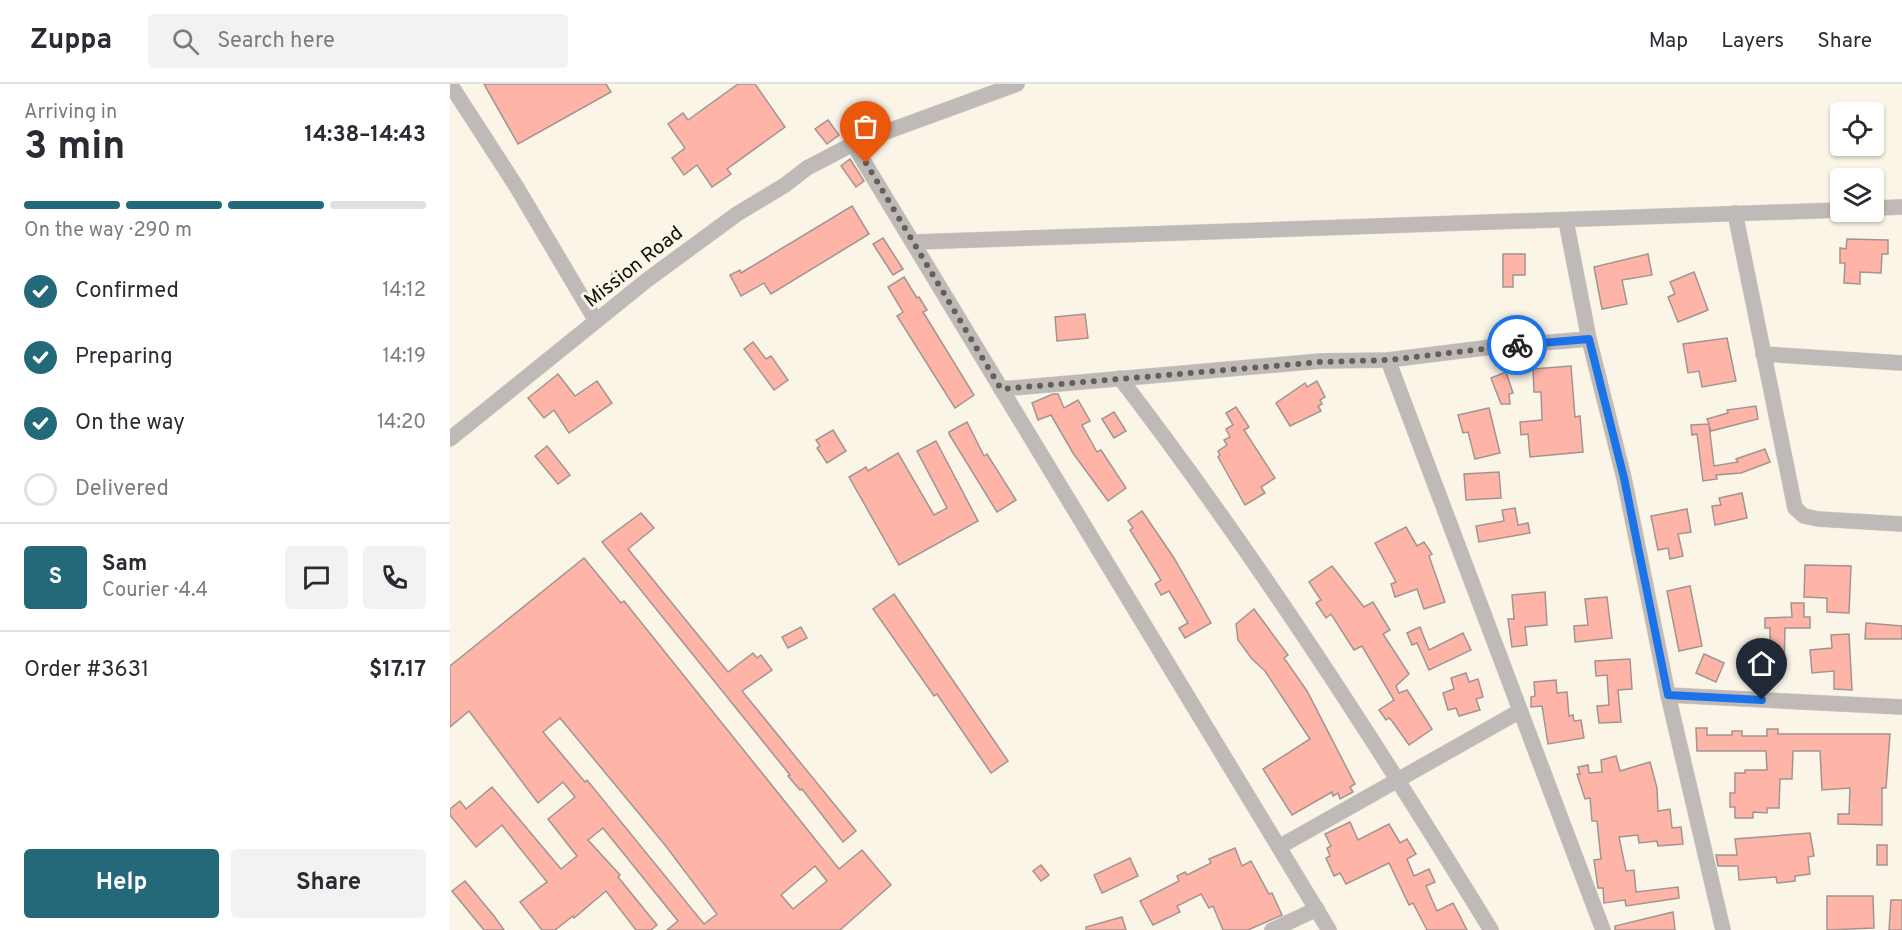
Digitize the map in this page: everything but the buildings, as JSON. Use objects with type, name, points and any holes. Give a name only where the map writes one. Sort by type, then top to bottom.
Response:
[{"type":"street","points":[[450,84],[516,186],[596,321]]},
{"type":"street","name":"Mission Road","points":[[450,439],[596,321],[737,214],[785,185],[807,168],[853,144],[1017,84]]},
{"type":"street","points":[[853,144],[915,242],[1001,389],[1329,930]]},
{"type":"street","points":[[1884,208],[1902,207]]},
{"type":"street","points":[[915,242],[1830,210]]},
{"type":"street","points":[[1735,213],[1795,508],[1804,516],[1818,519],[1902,524]]},
{"type":"street","points":[[1566,221],[1589,339],[1624,478],[1668,695],[1723,930]]},
{"type":"street","points":[[1001,389],[1321,362],[1388,360],[1492,346],[1589,339]]},
{"type":"street","points":[[1763,354],[1902,363]]},
{"type":"street","points":[[1388,360],[1603,930]]},
{"type":"street","points":[[1120,378],[1193,474],[1400,780],[1491,930]]},
{"type":"street","points":[[1668,695],[1902,707]]},
{"type":"street","points":[[1279,847],[1520,711]]},
{"type":"street","points":[[1272,930],[1317,909]]},
{"type":"way so far","points":[[866,163],[1001,389],[1321,362],[1388,360],[1492,346],[1517,345]]},
{"type":"route","points":[[1517,345],[1589,339],[1624,478],[1668,695],[1762,700]]}]
